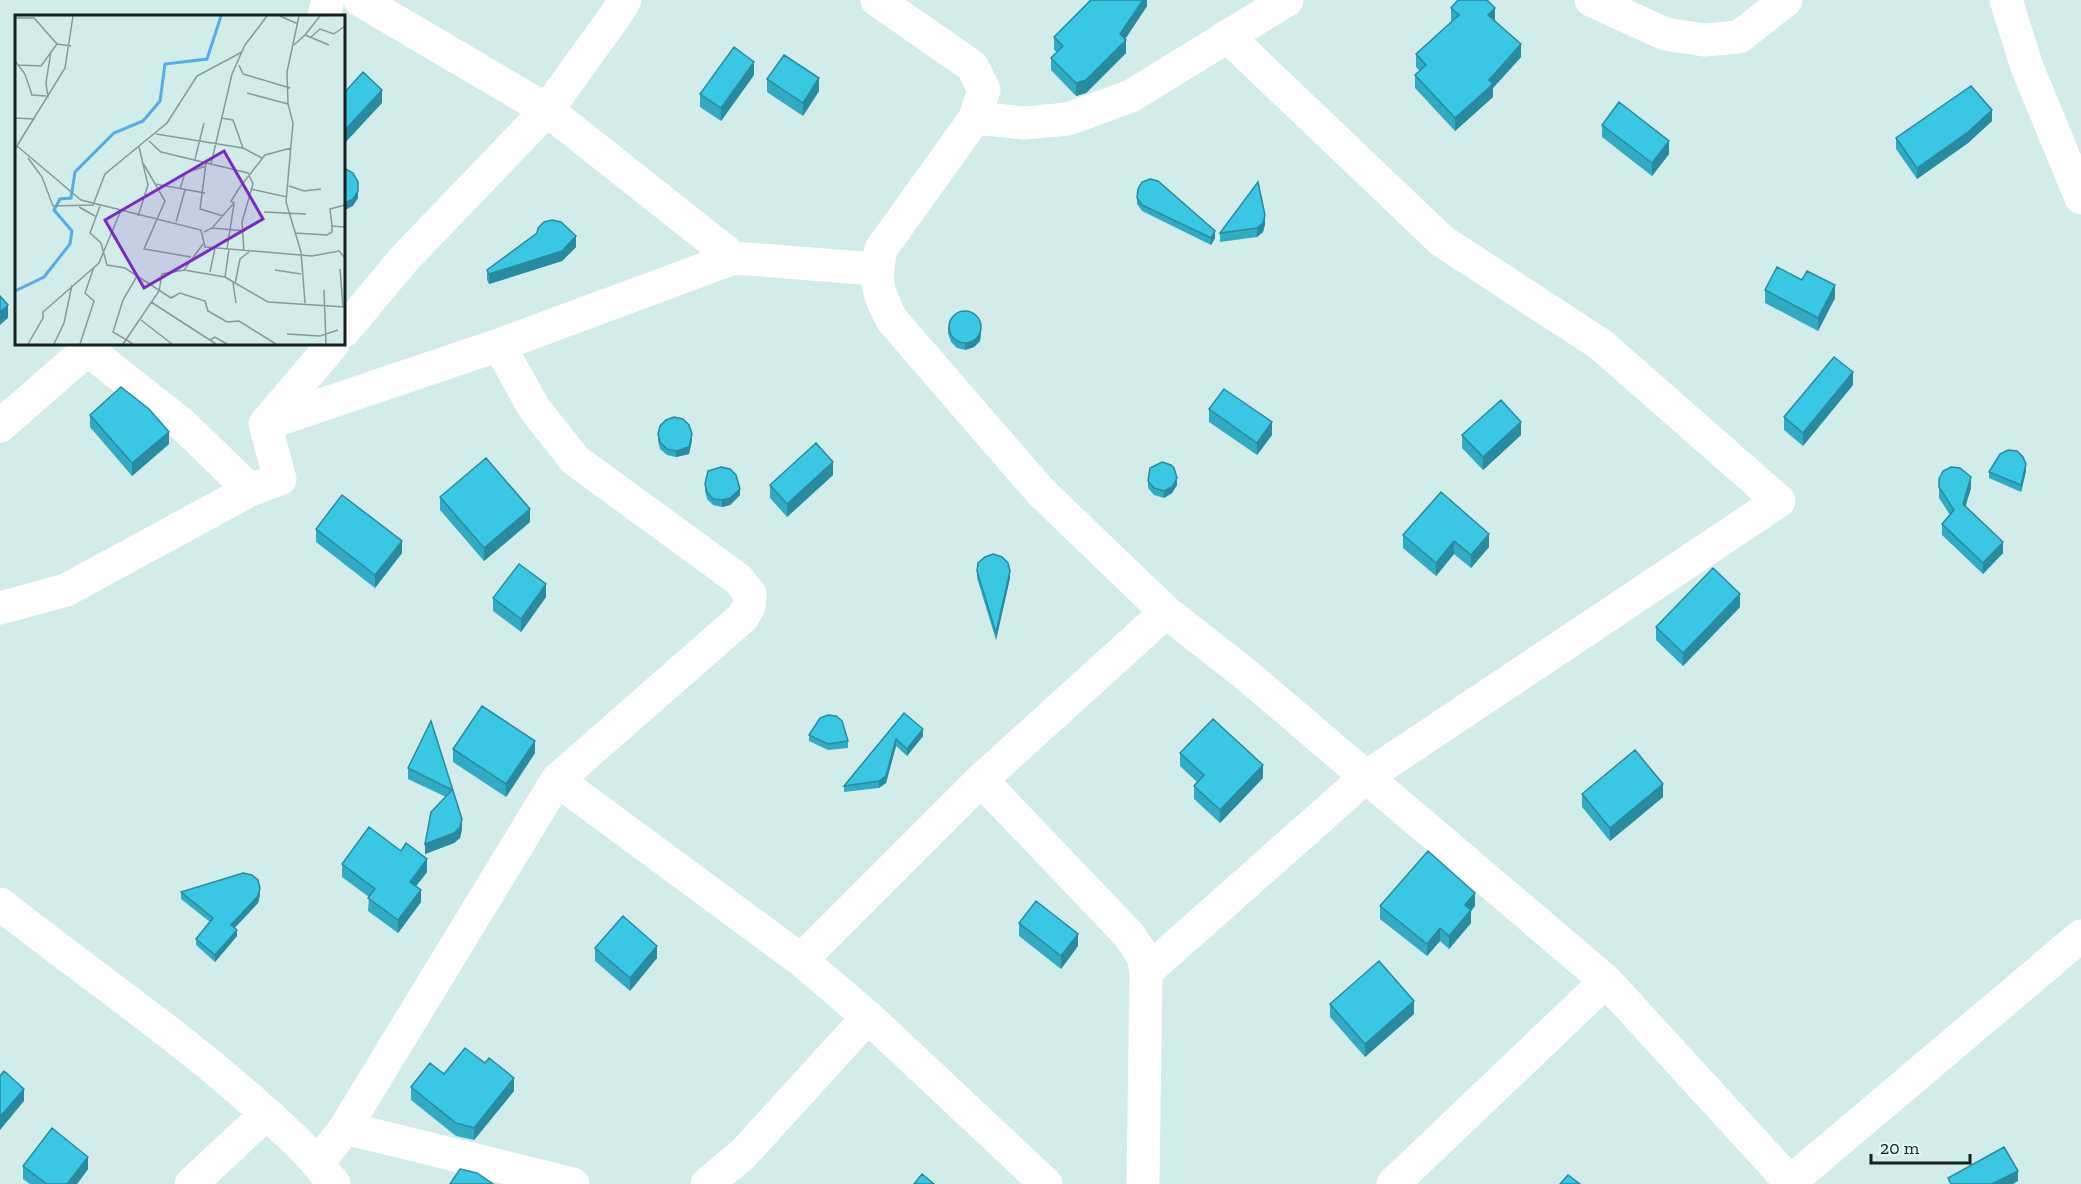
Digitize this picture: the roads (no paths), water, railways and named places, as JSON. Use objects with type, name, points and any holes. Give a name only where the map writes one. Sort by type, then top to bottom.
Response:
[{"type":"street","points":[[324,15],[328,0]]},
{"type":"street","points":[[360,0],[547,110],[734,258]]},
{"type":"street","points":[[345,330],[405,258],[547,110],[625,0]]},
{"type":"street","points":[[877,0],[972,66],[984,90],[975,118],[881,249],[876,270],[879,297],[892,320],[1041,492],[1166,612],[1244,673],[1606,981],[1791,1183],[2081,936]]},
{"type":"street","points":[[975,118],[1024,123],[1068,119],[1131,96],[1287,0]]},
{"type":"street","points":[[1592,0],[1665,34],[1704,40],[1739,37],[1786,0]]},
{"type":"street","points":[[2006,0],[2027,67],[2081,198]]},
{"type":"street","points":[[1146,972],[1366,777],[1779,501],[1600,344],[1442,242],[1227,36]]},
{"type":"street","points":[[265,424],[499,345],[734,258],[876,270]]},
{"type":"street","points":[[265,424],[332,345]]},
{"type":"street","points":[[0,904],[200,1055],[266,1114],[326,1173],[345,1128],[557,780],[743,617],[749,606],[750,594],[738,579],[575,460],[534,408],[499,345]]},
{"type":"street","points":[[0,426],[91,347],[183,425],[250,490]]},
{"type":"street","points":[[0,608],[66,590],[250,490],[280,479],[265,424]]},
{"type":"street","points":[[801,960],[981,780],[1166,612]]},
{"type":"street","points":[[557,780],[801,960],[868,1017],[1046,1184]]},
{"type":"street","points":[[981,780],[1129,935],[1143,956],[1146,972],[1143,1184]]},
{"type":"street","points":[[1393,1184],[1606,981]]},
{"type":"street","points":[[707,1184],[743,1154],[868,1017]]},
{"type":"street","points":[[191,1184],[266,1114]]},
{"type":"street","points":[[345,1128],[573,1184]]}]
